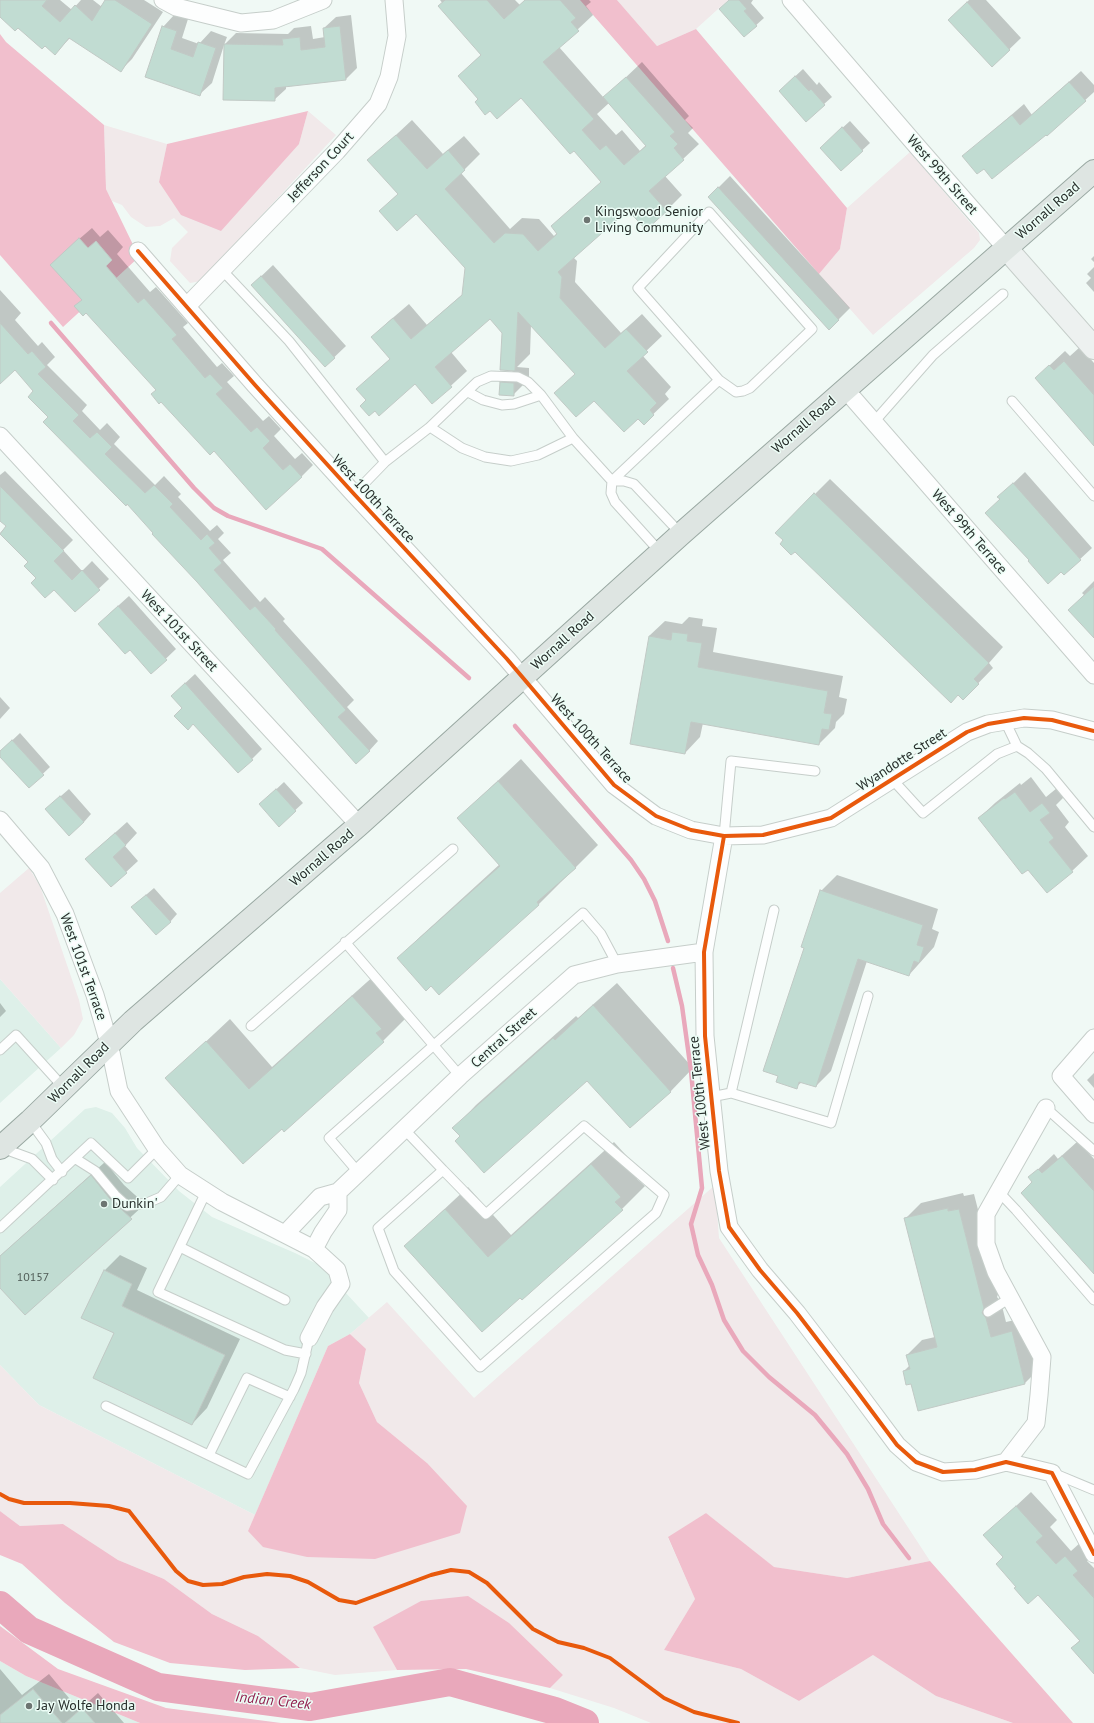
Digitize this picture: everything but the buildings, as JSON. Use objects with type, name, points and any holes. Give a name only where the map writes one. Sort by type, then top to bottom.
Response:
[{"type":"main road","name":"Wornall Road","points":[[1,1145],[30,1121],[108,1044],[359,825],[681,534],[1094,171]]},
{"type":"street","points":[[163,0],[176,7],[241,23],[273,20],[323,0]]},
{"type":"street","name":"Jefferson Court","points":[[187,306],[337,151],[378,104],[389,77],[397,36],[394,0]]},
{"type":"street","name":"West 99th Street","points":[[791,0],[914,144],[1094,348]]},
{"type":"street","name":"West 100th Terrace","points":[[138,251],[255,385],[523,677],[614,785],[656,816],[691,830],[724,836],[704,952],[705,1036],[719,1171],[729,1227],[760,1270],[797,1313],[897,1445],[916,1462],[943,1472],[975,1470],[1006,1462]]},
{"type":"street","name":"West 99th Terrace","points":[[845,389],[1094,675]]},
{"type":"street","name":"West 101st Street","points":[[0,436],[359,825]]},
{"type":"street","name":"Wyandotte Street","points":[[724,836],[763,835],[831,818],[967,732],[988,724],[1024,718],[1052,720],[1094,731]]},
{"type":"street","name":"West 101st Terrace","points":[[0,820],[41,868],[65,914],[94,995],[119,1091],[157,1149],[180,1175],[222,1202],[314,1249],[337,1270],[341,1284],[325,1307],[307,1346]]},
{"type":"street","name":"Central Street","points":[[284,1234],[320,1197],[338,1192],[460,1076],[574,975],[616,964],[704,952]]},
{"type":"street","points":[[1094,1038],[1061,1076],[1094,1114]]},
{"type":"street","points":[[1046,1108],[986,1214],[986,1244],[996,1272],[1042,1357],[1036,1423],[1006,1462],[1052,1473],[1094,1554]]},
{"type":"street","points":[[314,1249],[323,1232],[338,1210],[338,1192]]},
{"type":"lane","points":[[709,212],[812,329],[750,388],[736,392],[719,380],[638,288],[709,212]]},
{"type":"lane","points":[[222,270],[289,341],[385,462]]},
{"type":"lane","points":[[874,422],[933,355],[1003,294]]},
{"type":"lane","points":[[354,494],[385,462],[430,427],[477,382],[491,376],[518,377],[528,382],[541,395],[573,438],[612,482]]},
{"type":"lane","points":[[661,553],[615,502],[611,492],[612,482],[719,380]]},
{"type":"lane","points":[[468,392],[483,400],[502,405],[514,404],[541,395]]},
{"type":"lane","points":[[1012,401],[1094,496]]},
{"type":"lane","points":[[430,427],[462,448],[485,457],[511,461],[538,455],[573,438]]},
{"type":"lane","points":[[612,482],[624,481],[634,484],[681,534]]},
{"type":"lane","points":[[1005,721],[1017,746],[1028,753],[1046,769],[1094,827]]},
{"type":"lane","points":[[892,779],[923,813],[997,754],[1017,746]]},
{"type":"lane","points":[[724,836],[731,761],[815,771]]},
{"type":"lane","points":[[251,1026],[345,942],[453,849]]},
{"type":"lane","points":[[731,1093],[774,910]]},
{"type":"lane","points":[[358,1172],[329,1138],[583,913],[602,934],[616,964]]},
{"type":"lane","points":[[345,942],[460,1076]]},
{"type":"lane","points":[[711,1097],[731,1093],[831,1123],[868,996]]},
{"type":"lane","points":[[0,1050],[16,1035],[64,1088]]},
{"type":"lane","points":[[1046,1108],[1094,1151]]},
{"type":"lane","points":[[30,1121],[46,1143],[52,1160],[62,1172]]},
{"type":"lane","points":[[404,1129],[444,1170],[486,1214],[584,1126],[664,1196],[656,1213],[480,1367],[394,1272],[378,1228],[444,1170]]},
{"type":"lane","points":[[0,1228],[76,1159],[91,1143],[128,1178],[157,1149]]},
{"type":"lane","points":[[1,1145],[32,1159],[53,1180]]},
{"type":"lane","points":[[76,1159],[95,1171],[115,1195],[127,1206],[147,1203],[161,1197],[180,1175]]},
{"type":"lane","points":[[998,1191],[1094,1300]]},
{"type":"lane","points":[[106,1406],[248,1474],[290,1397],[301,1373],[307,1346],[285,1350],[158,1292],[206,1192]]},
{"type":"lane","points":[[180,1247],[285,1300]]},
{"type":"lane","points":[[988,1312],[1010,1298]]},
{"type":"lane","points":[[209,1455],[247,1378],[290,1397]]},
{"type":"lane","points":[[1052,1473],[1094,1490]]},
{"type":"shaded area","points":[[580,0],[617,0],[657,46],[696,29],[847,208],[840,249],[819,274]]},
{"type":"shaded area","points":[[617,0],[728,0],[696,29],[657,46]]},
{"type":"shaded area","points":[[0,34],[6,42],[104,125],[106,189],[139,257],[63,327],[0,255]]},
{"type":"shaded area","points":[[308,111],[336,135],[201,281],[190,283],[170,261],[172,248],[188,232],[174,218],[160,226],[146,227],[131,217],[122,205],[112,201],[106,189],[104,125],[167,144],[159,182],[299,144]]},
{"type":"shaded area","points":[[308,111],[299,144],[221,231],[181,215],[159,182],[167,144]]},
{"type":"shaded area","points":[[910,152],[979,233],[980,240],[974,248],[873,335],[819,274],[840,249],[847,208]]},
{"type":"shaded area","points":[[29,868],[40,886],[79,1000],[83,1019],[74,1035],[61,1048],[0,979],[0,893]]},
{"type":"shaded area","points":[[0,979],[61,1048],[0,1103]]},
{"type":"shaded area","points":[[96,1107],[112,1113],[125,1128],[137,1148],[179,1191],[212,1217],[321,1266],[369,1318],[350,1334],[328,1346],[255,1515],[39,1405],[0,1365],[0,1187],[85,1109]]},
{"type":"shaded area","points":[[715,1185],[719,1238],[930,1561],[847,1578],[773,1567],[706,1513],[668,1538],[695,1599],[664,1650],[741,1669],[799,1701],[873,1655],[936,1696],[1013,1723],[651,1723],[614,1708],[550,1688],[563,1675],[374,1628],[397,1670],[335,1675],[300,1668],[258,1636],[212,1614],[164,1579],[118,1560],[63,1524],[20,1526],[0,1511],[0,1365],[39,1405],[255,1515],[248,1531],[427,1463],[377,1422],[359,1383],[366,1350],[350,1334],[387,1302],[474,1398]]},
{"type":"shaded area","points":[[350,1334],[366,1349],[359,1383],[377,1422],[427,1463],[467,1506],[460,1533],[375,1559],[307,1557],[263,1547],[248,1531],[328,1346]]},
{"type":"shaded area","points":[[0,1511],[20,1526],[63,1524],[118,1560],[164,1579],[212,1614],[258,1636],[300,1668],[245,1670],[170,1663],[114,1642],[65,1603],[22,1564],[0,1555]]},
{"type":"shaded area","points":[[706,1513],[774,1567],[847,1578],[930,1561],[1073,1723],[1013,1723],[936,1696],[873,1655],[799,1701],[741,1669],[664,1650],[695,1599],[668,1537]]},
{"type":"shaded area","points":[[468,1596],[509,1623],[563,1675],[550,1688],[466,1669],[397,1670],[373,1627],[421,1601]]},
{"type":"shaded area","points":[[0,1626],[58,1669],[166,1708],[281,1723],[140,1723],[26,1676],[0,1661]]},
{"type":"shaded area","points":[[0,1661],[26,1676],[140,1723],[0,1723]]},
{"type":"waterway","points":[[51,323],[194,488],[214,508],[228,516],[322,549],[469,678]]},
{"type":"waterway","points":[[515,726],[631,860],[644,879],[655,901],[668,941]]},
{"type":"waterway","points":[[673,968],[682,1006],[691,1071],[702,1188],[691,1224],[698,1255],[712,1285],[724,1320],[743,1351],[769,1377],[815,1415],[847,1454],[868,1489],[883,1524],[909,1558]]},
{"type":"waterway","name":"Indian Creek","points":[[0,1605],[29,1630],[158,1687],[310,1707],[450,1682],[555,1711],[585,1723]]},
{"type":"cycle path","points":[[138,251],[255,385],[507,659],[614,785],[656,816],[691,830],[724,836],[763,835],[831,818],[967,732],[988,724],[1024,718],[1052,720],[1094,731]]},
{"type":"cycle path","points":[[724,836],[704,952],[705,1036],[719,1171],[729,1227],[760,1270],[797,1313],[897,1445],[916,1462],[943,1472],[975,1470],[1006,1462],[1052,1473],[1094,1554]]},
{"type":"cycle path","points":[[0,1494],[9,1499],[24,1503],[70,1503],[109,1506],[129,1511],[176,1571],[188,1581],[203,1585],[222,1584],[244,1577],[267,1574],[290,1576],[308,1582],[339,1600],[356,1603],[431,1575],[451,1570],[469,1572],[487,1583],[533,1629],[558,1642],[584,1648],[610,1658],[664,1698],[694,1712],[738,1723]]},
{"type":"place","name":"Kingswood Senior Living Community","points":[[587,220]]},
{"type":"place","name":"Dunkin'","points":[[104,1204]]},
{"type":"place","name":"Jay Wolfe Honda","points":[[29,1706]]}]
